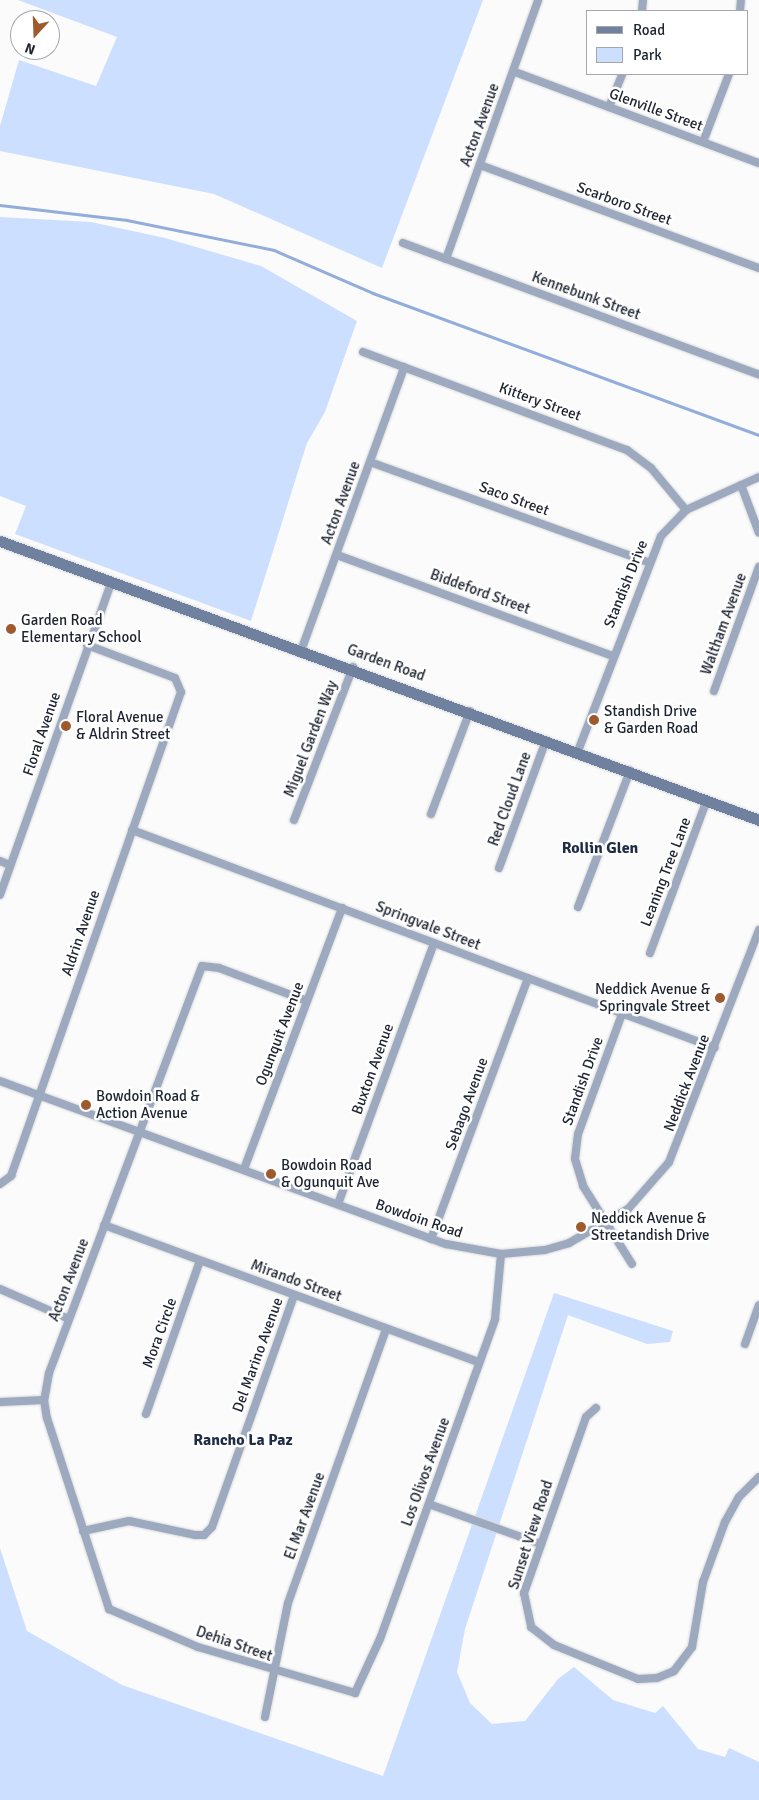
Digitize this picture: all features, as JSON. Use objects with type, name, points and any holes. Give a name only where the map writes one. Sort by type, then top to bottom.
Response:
[{"type":"street","name":"Acton Avenue","points":[[446,259],[515,72],[538,0]]},
{"type":"street","name":"Glenville Street","points":[[515,72],[759,163]]},
{"type":"street","points":[[609,107],[622,75]]},
{"type":"street","points":[[703,142],[728,75]]},
{"type":"street","name":"Scarboro Street","points":[[480,165],[759,268]]},
{"type":"street","name":"Kennebunk Street","points":[[403,243],[759,375]]},
{"type":"street","name":"Kittery Street","points":[[363,352],[627,450],[651,468],[686,510]]},
{"type":"street","name":"Acton Avenue","points":[[302,648],[404,367]]},
{"type":"street","name":"Saco Street","points":[[370,462],[648,562]]},
{"type":"street","name":"Standish Drive","points":[[578,751],[648,562],[664,532],[686,510],[759,477]]},
{"type":"street","points":[[741,485],[759,533]]},
{"type":"street","name":"Garden Road","points":[[0,541],[110,583],[302,648],[759,820]]},
{"type":"street","name":"Biddeford Street","points":[[337,555],[613,656]]},
{"type":"street","name":"Waltham Avenue","points":[[714,691],[759,567]]},
{"type":"street","name":"Floral Avenue","points":[[0,895],[110,583]]},
{"type":"street","name":"Aldrin Avenue","points":[[0,1184],[11,1176],[182,686],[175,678],[87,645]]},
{"type":"street","name":"Miguel Garden Way","points":[[294,820],[353,667]]},
{"type":"street","points":[[431,814],[470,711]]},
{"type":"street","name":"Red Cloud Lane","points":[[499,868],[546,740]]},
{"type":"street","points":[[578,907],[630,771]]},
{"type":"street","name":"Leaning Tree Lane","points":[[650,953],[707,800]]},
{"type":"street","name":"Springvale Street","points":[[132,830],[715,1048]]},
{"type":"street","points":[[0,861],[10,865]]},
{"type":"street","name":"Ogunquit Avenue","points":[[244,1169],[342,908]]},
{"type":"street","name":"Neddick Avenue","points":[[607,1223],[641,1197],[669,1162],[715,1048],[759,930]]},
{"type":"street","name":"Buxton Avenue","points":[[338,1204],[434,943]]},
{"type":"street","name":"Acton Avenue","points":[[109,1609],[83,1531],[44,1400],[49,1373],[202,966],[219,968],[307,1001]]},
{"type":"street","name":"Sebago Avenue","points":[[431,1239],[528,978]]},
{"type":"street","name":"Standish Drive","points":[[622,1014],[576,1146],[583,1186],[632,1264]]},
{"type":"street","name":"Bowdoin Road","points":[[0,1081],[431,1239],[501,1254],[557,1247],[607,1223]]},
{"type":"street","name":"Mirando Street","points":[[104,1226],[479,1362]]},
{"type":"street","name":"Los Olivos Avenue","points":[[355,1693],[378,1644],[498,1310],[501,1254]]},
{"type":"street","name":"Mora Circle","points":[[146,1414],[200,1261]]},
{"type":"street","points":[[0,1289],[69,1319]]},
{"type":"street","name":"Del Marino Avenue","points":[[83,1531],[129,1521],[204,1535],[212,1527],[294,1295]]},
{"type":"street","points":[[745,1344],[759,1305]]},
{"type":"street","name":"El Mar Avenue","points":[[265,1717],[272,1672],[288,1603],[386,1328]]},
{"type":"street","points":[[0,1402],[44,1400]]},
{"type":"street","name":"Sunset View Road","points":[[596,1408],[586,1418],[524,1593],[532,1626],[548,1642],[630,1676],[663,1677],[686,1660],[694,1640],[703,1582],[725,1522],[739,1497],[759,1477]]},
{"type":"street","points":[[429,1504],[541,1544]]},
{"type":"street","name":"Dehia Street","points":[[109,1609],[127,1620],[272,1672],[355,1693]]},
{"type":"green space","points":[[18,0],[483,0],[382,268],[214,194],[0,151],[0,126],[19,60],[96,86],[117,37],[60,16],[60,10],[45,10]]},
{"type":"green space","points":[[0,217],[91,222],[165,238],[261,266],[357,321],[325,412],[307,443],[251,621],[15,534],[26,506],[0,496]]},
{"type":"green space","points":[[554,1293],[673,1331],[670,1342],[647,1344],[568,1315],[465,1629],[457,1672],[470,1703],[492,1724],[525,1721],[558,1679],[574,1667],[613,1700],[655,1713],[663,1706],[698,1749],[725,1757],[729,1748],[759,1762],[759,1800],[0,1800],[0,1548],[27,1631],[122,1685],[383,1776]]},
{"type":"waterway","points":[[0,205],[127,220],[274,250],[373,293],[759,435]]},
{"type":"place","name":"Garden Road Elementary School","points":[[11,629]]},
{"type":"place","name":"Standish Drive & Garden Road","points":[[594,720]]},
{"type":"place","name":"Floral Avenue & Aldrin Street","points":[[66,726]]},
{"type":"place","name":"Neddick Avenue & Springvale Street","points":[[720,998]]},
{"type":"place","name":"Bowdoin Road & Action Avenue","points":[[86,1105]]},
{"type":"place","name":"Bowdoin Road & Ogunquit Ave","points":[[271,1174]]},
{"type":"place","name":"Neddick Avenue & Streetandish Drive","points":[[581,1227]]},
{"type":"district","name":"Rollin Glen","points":[[600,848]]},
{"type":"district","name":"Rancho La Paz","points":[[243,1440]]}]
